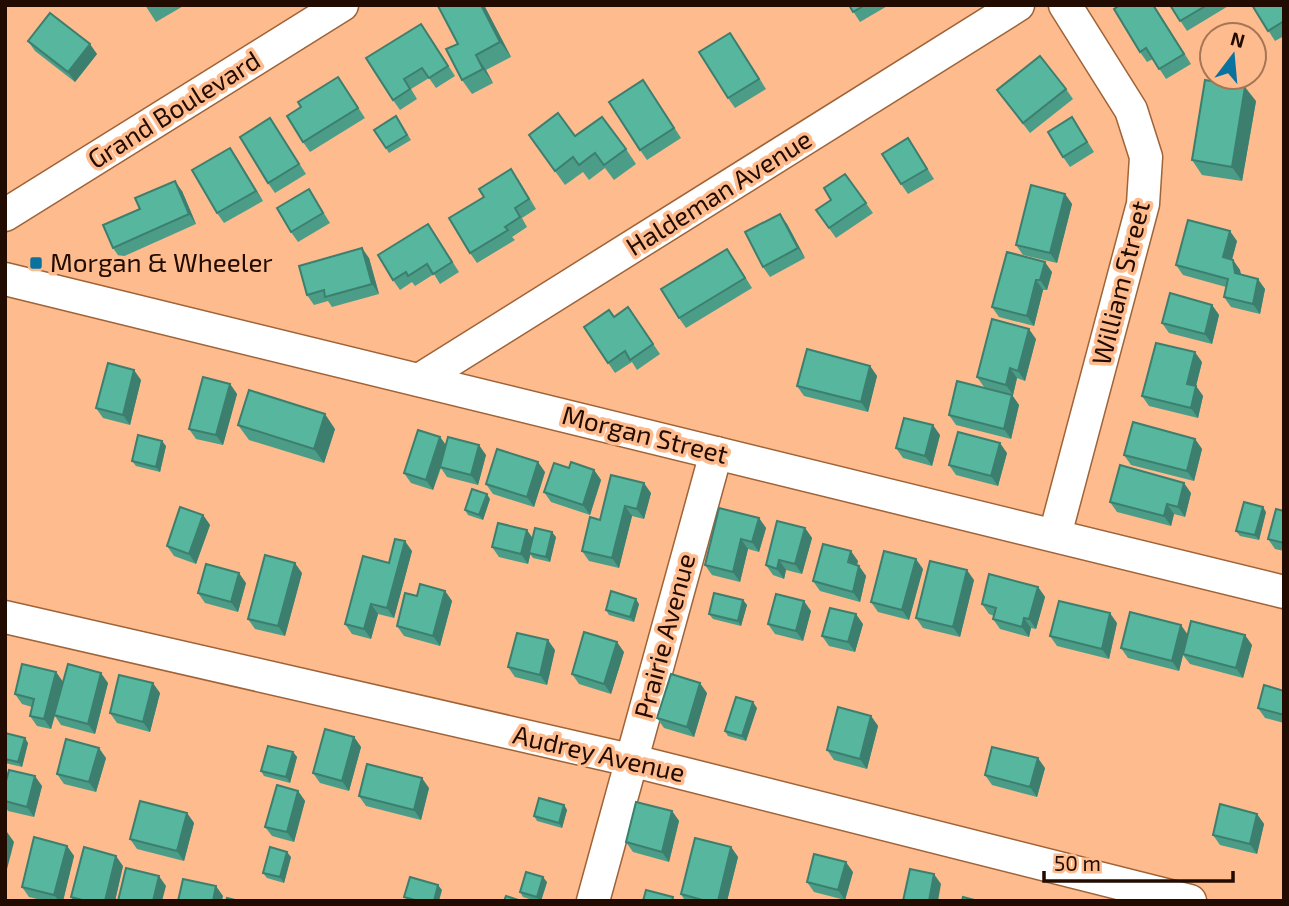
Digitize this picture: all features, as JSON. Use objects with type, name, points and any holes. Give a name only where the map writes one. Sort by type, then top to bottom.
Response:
[{"type":"street","name":"Grand Boulevard","points":[[5,215],[342,5]]},
{"type":"street","name":"Haldeman Avenue","points":[[419,380],[1018,5]]},
{"type":"street","name":"William Street","points":[[1055,535],[1143,204],[1146,157],[1131,110],[1065,5]]},
{"type":"street","name":"Morgan Street","points":[[5,279],[1284,592]]},
{"type":"street","name":"Prairie Avenue","points":[[593,901],[716,453]]},
{"type":"street","name":"Audrey Avenue","points":[[5,617],[630,760],[1190,901]]},
{"type":"building","points":[[481,5],[500,42],[476,55],[483,69],[462,80],[446,49],[458,44],[438,6]]},
{"type":"building","points":[[849,5],[865,5],[853,12]]},
{"type":"building","points":[[1120,5],[1153,5],[1184,54],[1159,69],[1146,48],[1140,52],[1114,9]]},
{"type":"building","points":[[1170,5],[1207,5],[1180,21]]},
{"type":"building","points":[[1252,5],[1284,5],[1284,21],[1268,31],[1268,21],[1262,21]]},
{"type":"building","points":[[50,13],[90,44],[68,72],[28,41]]},
{"type":"building","points":[[421,24],[448,66],[429,78],[422,68],[404,79],[410,89],[393,100],[366,58]]},
{"type":"building","points":[[730,33],[759,79],[728,98],[699,52]]},
{"type":"building","points":[[1040,56],[1066,89],[1023,123],[997,90]]},
{"type":"building","points":[[338,77],[358,108],[303,142],[287,116],[301,107],[298,102]]},
{"type":"building","points":[[643,80],[674,128],[640,150],[609,102]]},
{"type":"building","points":[[1203,91],[1244,91],[1232,167],[1192,160]]},
{"type":"building","points":[[558,113],[575,136],[602,117],[626,149],[604,165],[595,153],[579,165],[573,157],[555,171],[529,135]]},
{"type":"building","points":[[396,116],[407,135],[386,148],[374,130]]},
{"type":"building","points":[[1072,117],[1087,142],[1063,157],[1048,132]]},
{"type":"building","points":[[270,118],[299,164],[268,183],[240,137]]},
{"type":"building","points":[[908,138],[927,169],[901,184],[882,154]]},
{"type":"building","points":[[230,148],[256,191],[217,213],[192,170]]},
{"type":"building","points":[[511,169],[529,199],[515,208],[520,217],[505,227],[508,230],[470,253],[449,218],[484,197],[479,189]]},
{"type":"building","points":[[845,174],[866,203],[829,228],[816,210],[831,200],[824,188]]},
{"type":"building","points":[[175,181],[189,214],[113,248],[103,225],[140,209],[135,198]]},
{"type":"building","points":[[1031,185],[1065,194],[1050,253],[1016,245]]},
{"type":"building","points":[[309,189],[323,213],[291,232],[277,208]]},
{"type":"building","points":[[780,214],[798,248],[763,267],[745,232]]},
{"type":"building","points":[[1188,220],[1230,231],[1223,257],[1233,260],[1235,273],[1258,279],[1253,304],[1224,297],[1228,279],[1176,265]]},
{"type":"building","points":[[428,224],[452,262],[433,274],[427,264],[408,276],[406,272],[393,280],[378,255]]},
{"type":"building","points":[[362,248],[372,284],[325,297],[324,290],[307,295],[299,266]]},
{"type":"building","points":[[727,249],[745,278],[679,318],[661,289]]},
{"type":"building","points":[[1007,252],[1045,262],[1040,280],[1036,280],[1027,316],[992,307]]},
{"type":"building","points":[[1170,293],[1212,305],[1205,334],[1162,323]]},
{"type":"building","points":[[628,307],[653,344],[630,360],[625,351],[608,363],[584,327],[609,310],[614,317]]},
{"type":"building","points":[[992,319],[1029,329],[1018,371],[1010,368],[1006,385],[977,377]]},
{"type":"building","points":[[1156,343],[1195,352],[1187,384],[1196,386],[1191,408],[1142,396]]},
{"type":"building","points":[[807,349],[870,366],[861,402],[797,386]]},
{"type":"building","points":[[108,363],[134,370],[123,415],[96,408]]},
{"type":"building","points":[[203,377],[230,384],[216,435],[189,429]]},
{"type":"building","points":[[957,381],[1012,395],[1004,429],[949,415]]},
{"type":"building","points":[[249,390],[325,414],[314,449],[238,425]]},
{"type":"building","points":[[904,418],[933,425],[925,456],[896,448]]},
{"type":"building","points":[[1133,422],[1195,439],[1187,471],[1124,455]]},
{"type":"building","points":[[418,430],[440,437],[426,480],[404,473]]},
{"type":"building","points":[[958,432],[1000,443],[991,476],[949,465]]},
{"type":"building","points":[[138,435],[162,441],[156,467],[132,461]]},
{"type":"building","points":[[448,437],[479,445],[471,475],[440,467]]},
{"type":"building","points":[[497,449],[538,462],[527,497],[486,484]]},
{"type":"building","points":[[571,462],[594,470],[583,505],[544,492],[554,463],[569,468]]},
{"type":"building","points":[[1120,465],[1184,483],[1178,507],[1167,504],[1164,516],[1110,502]]},
{"type":"building","points":[[611,475],[644,483],[637,509],[625,506],[612,558],[582,551],[590,517],[600,520]]},
{"type":"building","points":[[472,489],[487,494],[479,515],[465,510]]},
{"type":"building","points":[[1244,502],[1263,507],[1255,535],[1236,531]]},
{"type":"building","points":[[180,507],[203,515],[189,554],[167,546]]},
{"type":"building","points":[[719,508],[759,518],[752,542],[741,539],[733,572],[705,565]]},
{"type":"building","points":[[1276,509],[1284,511],[1284,543],[1268,539]]},
{"type":"building","points":[[777,521],[805,528],[795,564],[779,560],[777,569],[766,565]]},
{"type":"building","points":[[498,523],[527,530],[521,554],[492,547]]},
{"type":"building","points":[[535,528],[552,532],[546,557],[529,553]]},
{"type":"building","points":[[395,539],[405,541],[387,608],[371,604],[364,629],[345,624],[363,556],[389,563]]},
{"type":"building","points":[[823,544],[851,551],[848,562],[859,566],[853,592],[813,581]]},
{"type":"building","points":[[884,551],[916,559],[902,610],[871,602]]},
{"type":"building","points":[[265,555],[295,563],[278,626],[248,619]]},
{"type":"building","points":[[930,561],[967,570],[953,627],[916,618]]},
{"type":"building","points":[[206,564],[239,573],[231,602],[198,593]]},
{"type":"building","points":[[989,574],[1038,587],[1029,619],[1024,618],[1022,627],[993,619],[996,608],[982,604]]},
{"type":"building","points":[[420,584],[445,591],[433,636],[397,626],[405,593],[417,596]]},
{"type":"building","points":[[611,591],[636,599],[630,617],[606,610]]},
{"type":"building","points":[[714,593],[743,600],[738,621],[709,614]]},
{"type":"building","points":[[776,594],[804,601],[796,631],[768,624]]},
{"type":"building","points":[[1059,601],[1110,613],[1102,649],[1050,636]]},
{"type":"building","points":[[830,608],[856,614],[848,642],[822,636]]},
{"type":"building","points":[[1130,612],[1181,625],[1172,661],[1121,648]]},
{"type":"building","points":[[1191,621],[1245,635],[1236,668],[1183,654]]},
{"type":"building","points":[[584,632],[617,642],[604,684],[572,674]]},
{"type":"building","points":[[517,633],[548,640],[540,675],[508,667]]},
{"type":"building","points":[[22,664],[56,672],[44,719],[30,716],[34,699],[15,694]]},
{"type":"building","points":[[68,664],[101,673],[88,724],[54,715]]},
{"type":"building","points":[[671,674],[700,683],[687,727],[657,718]]},
{"type":"building","points":[[119,675],[153,683],[143,722],[110,713]]},
{"type":"building","points":[[1264,685],[1284,691],[1284,715],[1258,708]]},
{"type":"building","points":[[736,697],[753,702],[742,736],[725,731]]},
{"type":"building","points":[[838,707],[871,716],[860,759],[827,750]]},
{"type":"building","points":[[325,729],[354,737],[342,781],[313,773]]},
{"type":"building","points":[[5,733],[25,738],[18,762],[5,759]]},
{"type":"building","points":[[66,739],[99,748],[89,782],[57,774]]},
{"type":"building","points":[[268,746],[293,752],[286,777],[261,771]]},
{"type":"building","points":[[992,747],[1038,758],[1030,787],[985,775]]},
{"type":"building","points":[[367,764],[422,778],[414,810],[359,796]]},
{"type":"building","points":[[9,770],[35,776],[27,807],[5,801]]},
{"type":"building","points":[[277,785],[298,791],[287,832],[265,827]]},
{"type":"building","points":[[539,798],[564,805],[559,823],[534,816]]},
{"type":"building","points":[[140,801],[187,813],[177,851],[130,839]]},
{"type":"building","points":[[636,802],[672,811],[662,852],[626,842]]},
{"type":"building","points":[[1220,804],[1257,814],[1250,844],[1213,835]]},
{"type":"building","points":[[34,837],[67,846],[54,895],[22,887]]},
{"type":"building","points":[[695,838],[731,847],[718,901],[706,901],[681,894]]},
{"type":"building","points":[[84,847],[116,856],[105,901],[86,901],[71,897]]},
{"type":"building","points":[[270,847],[287,852],[280,877],[263,873]]},
{"type":"building","points":[[814,854],[846,862],[838,890],[807,882]]},
{"type":"building","points":[[126,868],[159,876],[153,901],[118,901]]},
{"type":"building","points":[[910,869],[934,874],[929,901],[903,901]]},
{"type":"building","points":[[526,872],[543,877],[537,897],[520,892]]},
{"type":"building","points":[[410,877],[438,885],[434,901],[418,901],[404,897]]},
{"type":"building","points":[[183,879],[216,886],[213,901],[178,901]]},
{"type":"building","points":[[646,890],[673,897],[672,901],[643,901]]},
{"type":"building","points":[[506,896],[521,901],[504,901]]},
{"type":"building","points":[[963,897],[978,901],[962,901]]},
{"type":"place","name":"Morgan & Wheeler","points":[[36,263]]}]
